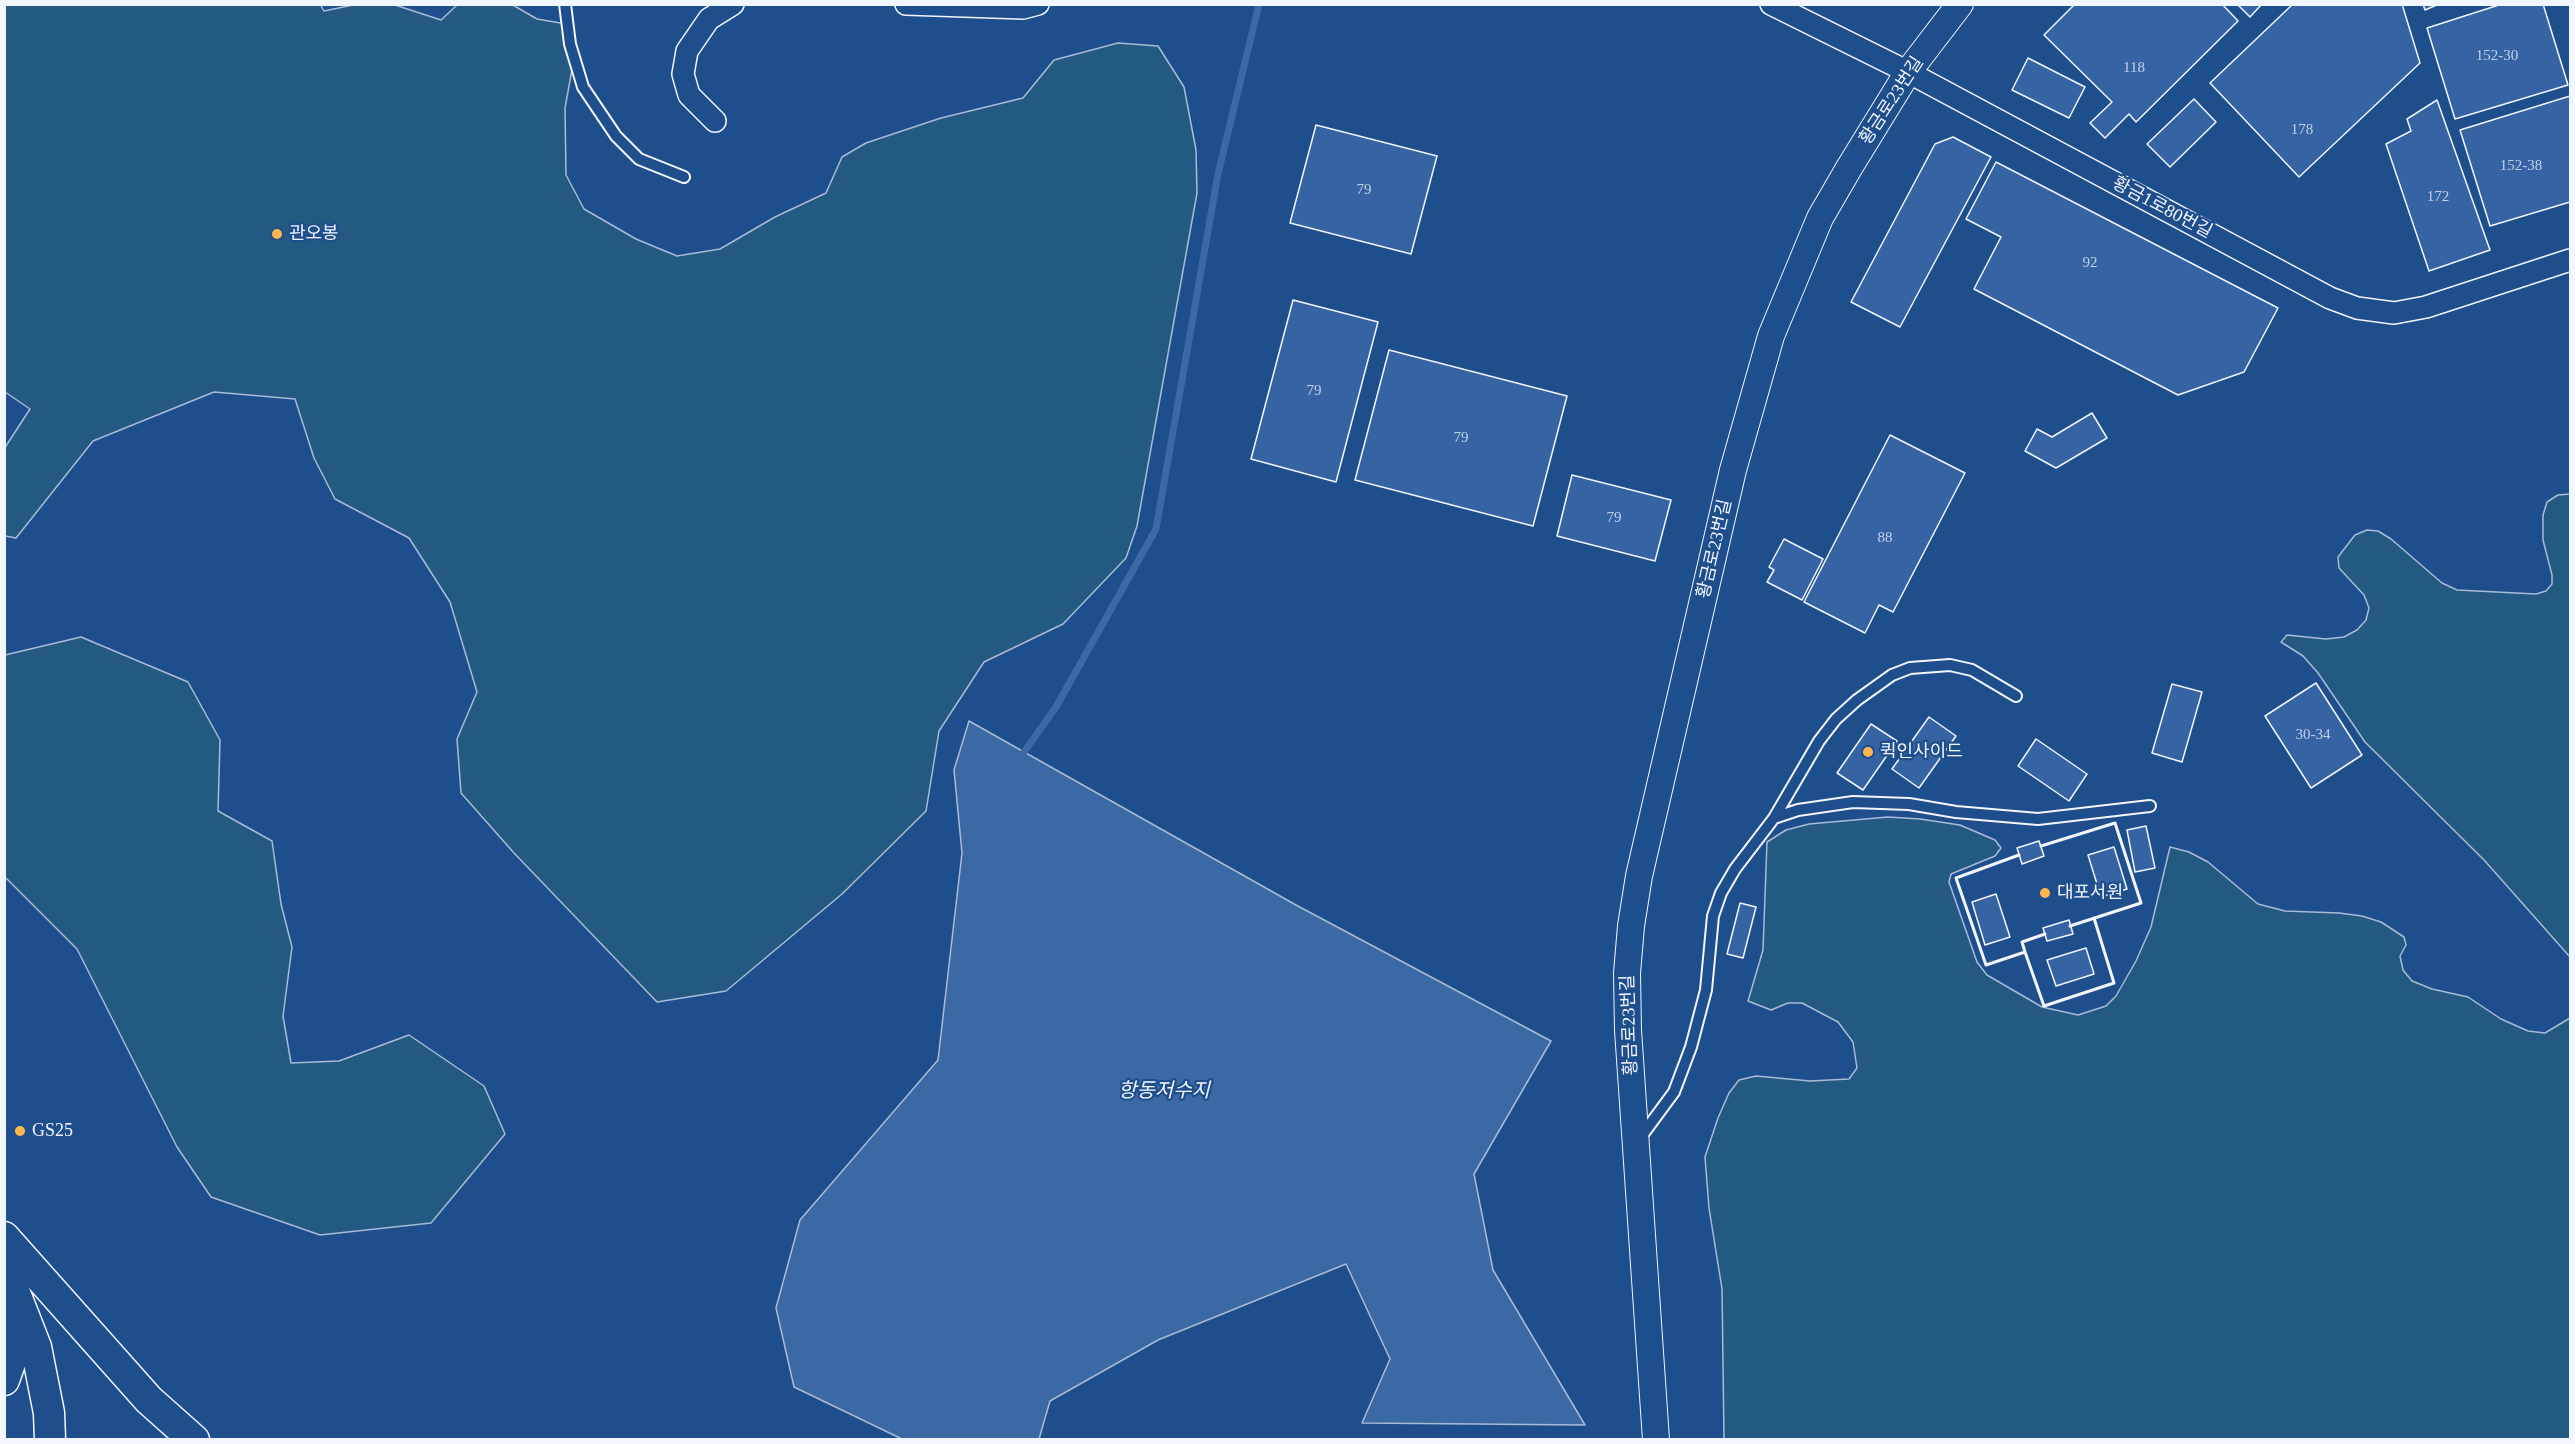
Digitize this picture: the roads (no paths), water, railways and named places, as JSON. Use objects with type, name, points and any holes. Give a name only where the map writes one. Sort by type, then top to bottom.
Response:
[{"type":"main road","points":[[4,1237],[148,1400],[194,1440]]},
{"type":"main road","points":[[4,1265],[36,1347],[49,1413],[50,1440]]},
{"type":"main road","points":[[4,1380],[10,1363],[5,1306]]},
{"type":"main road","points":[[5,1306],[23,1352],[30,1383],[33,1440]]},
{"type":"street","points":[[715,121],[689,95],[683,74],[687,51],[709,19],[734,4]]},
{"type":"street","points":[[906,4],[1023,9],[1038,4]]},
{"type":"street","name":"황금1로80번길","points":[[1771,4],[1908,72],[2330,298],[2357,308],[2394,313],[2426,307],[2571,260]]},
{"type":"street","name":"황금로23번길","points":[[1656,1440],[1628,1030],[1627,973],[1631,926],[1650,825],[1733,470],[1770,336],[1816,228],[1849,168],[1908,72],[1960,4]]},
{"type":"lane","points":[[565,4],[570,44],[583,87],[616,136],[639,159],[684,177]]},
{"type":"lane","points":[[1636,1143],[1674,1092],[1691,1047],[1706,990],[1713,916],[1722,893],[1735,869],[1774,818],[1819,741],[1836,719],[1866,693],[1893,675],[1910,668],[1950,665],[1972,670],[2016,696]]},
{"type":"lane","points":[[1774,818],[1797,810],[1853,802],[1909,804],[1956,812],[2038,819],[2150,806]]},
{"type":"water","name":"항동저수지","points":[[969,721],[1296,905],[1551,1041],[1474,1174],[1493,1270],[1585,1425],[1362,1423],[1390,1359],[1346,1264],[1158,1340],[1050,1401],[1039,1439],[902,1439],[794,1387],[776,1308],[800,1220],[938,1060],[962,853],[954,770]]},
{"type":"waterway","points":[[1024,752],[1056,707],[1156,529],[1218,174],[1259,4]]},
{"type":"place","name":"관오봉","points":[[277,234]]},
{"type":"place","name":"퀵인사이드","points":[[1868,752]]},
{"type":"place","name":"대포서원","points":[[2045,893]]},
{"type":"place","name":"GS25","points":[[20,1131]]}]
